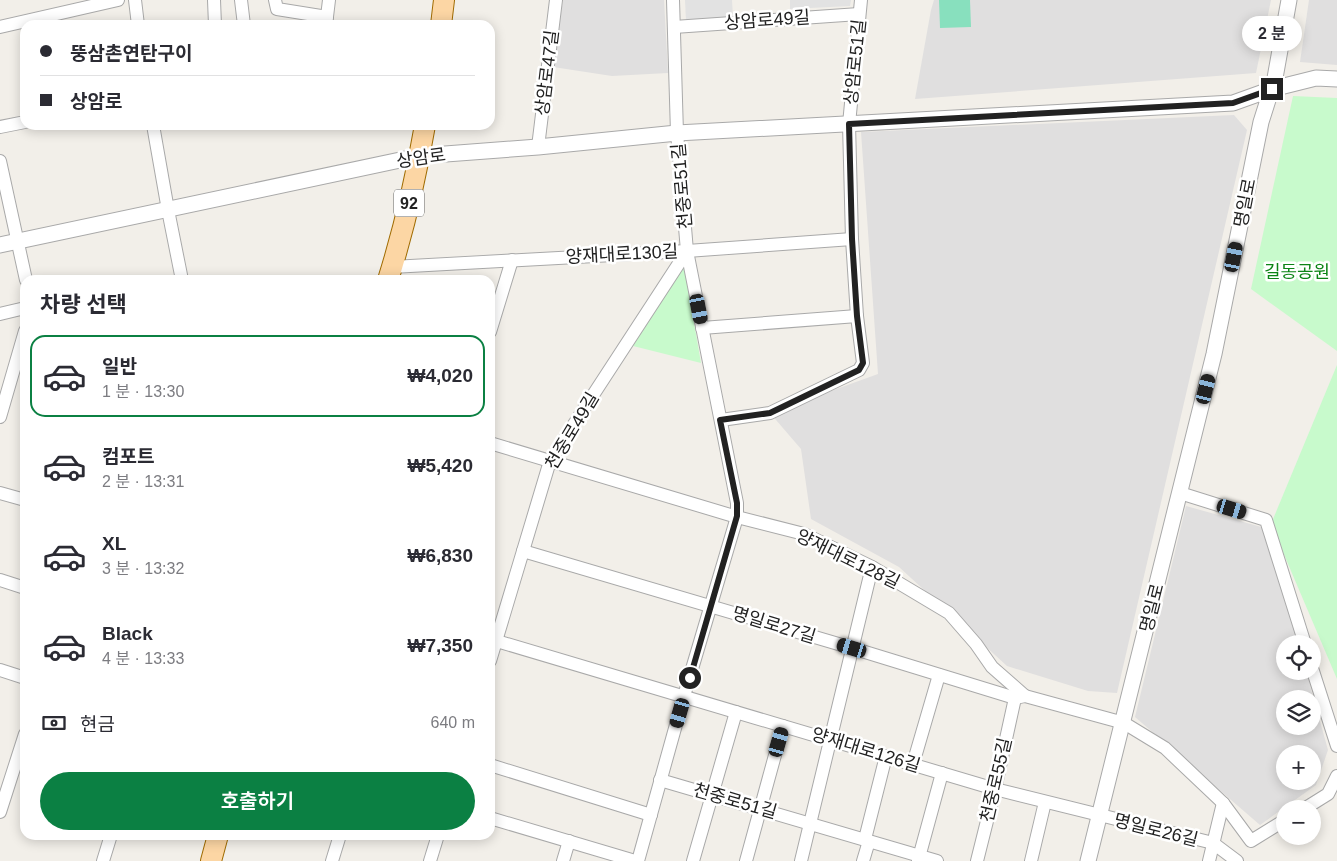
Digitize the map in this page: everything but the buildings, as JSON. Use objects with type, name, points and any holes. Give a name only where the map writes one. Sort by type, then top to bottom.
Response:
[{"type":"main road","points":[[442,20],[444,0]]},
{"type":"main road","name":"92","points":[[390,273],[400,242],[423,130]]},
{"type":"main road","points":[[211,861],[217,840]]},
{"type":"street","points":[[31,20],[118,0]]},
{"type":"street","points":[[135,0],[137,20]]},
{"type":"street","points":[[214,0],[215,20]]},
{"type":"street","points":[[241,0],[243,20]]},
{"type":"street","points":[[275,0],[277,9],[322,20]]},
{"type":"street","points":[[326,20],[329,0]]},
{"type":"street","name":"상암로47길","points":[[538,147],[556,0]]},
{"type":"street","points":[[673,0],[677,133]]},
{"type":"street","name":"상암로51길","points":[[849,124],[861,0]]},
{"type":"street","name":"명일로","points":[[1088,861],[1124,723],[1214,354],[1261,122],[1275,78],[1289,0]]},
{"type":"street","name":"상암로49길","points":[[674,27],[859,14]]},
{"type":"street","points":[[0,27],[20,22]]},
{"type":"street","name":"상암로","points":[[0,245],[419,156],[538,147],[677,133],[1233,103],[1272,89],[1316,78],[1337,79]]},
{"type":"street","points":[[0,127],[20,123]]},
{"type":"street","points":[[720,420],[770,413],[859,370],[863,363],[857,316],[852,239],[849,124]]},
{"type":"street","points":[[154,130],[181,275]]},
{"type":"street","name":"천중로51길","points":[[636,861],[737,516],[737,503],[687,251],[677,133]]},
{"type":"street","points":[[0,161],[25,275]]},
{"type":"street","name":"양재대로130길","points":[[390,273],[512,260],[687,251],[852,239]]},
{"type":"street","name":"천중로49길","points":[[495,634],[523,551],[550,461],[687,251]]},
{"type":"street","points":[[495,316],[512,260]]},
{"type":"street","points":[[0,314],[20,309]]},
{"type":"street","points":[[702,328],[857,316]]},
{"type":"street","points":[[0,417],[3,396],[20,346]]},
{"type":"street","name":"양재대로128길","points":[[495,444],[804,534],[872,567],[949,613],[976,644],[992,668],[1020,697]]},
{"type":"street","points":[[0,493],[20,499]]},
{"type":"street","points":[[1180,493],[1266,520],[1302,635]]},
{"type":"street","name":"명일로27길","points":[[523,551],[939,675],[1124,723]]},
{"type":"street","points":[[801,861],[872,567]]},
{"type":"street","points":[[0,580],[20,586]]},
{"type":"street","name":"양재대로126길","points":[[495,641],[995,789],[1099,816]]},
{"type":"street","points":[[0,670],[20,676]]},
{"type":"street","points":[[913,764],[939,675]]},
{"type":"street","points":[[1316,680],[1337,746]]},
{"type":"street","name":"천중로55길","points":[[977,861],[1020,697]]},
{"type":"street","points":[[693,861],[736,712]]},
{"type":"street","points":[[1124,723],[1165,748],[1223,803],[1251,840],[1276,825]]},
{"type":"street","points":[[746,861],[783,726]]},
{"type":"street","points":[[0,812],[20,750]]},
{"type":"street","points":[[863,861],[886,756]]},
{"type":"street","points":[[495,767],[651,815]]},
{"type":"street","points":[[919,858],[942,773]]},
{"type":"street","points":[[1318,800],[1328,794],[1337,776]]},
{"type":"street","name":"천중로51길","points":[[660,780],[867,840],[919,858],[938,861]]},
{"type":"street","points":[[1031,861],[1046,802]]},
{"type":"street","points":[[1209,861],[1223,803]]},
{"type":"street","name":"명일로26길","points":[[1099,816],[1213,843],[1237,861]]},
{"type":"street","points":[[495,819],[636,861]]},
{"type":"street","points":[[103,861],[109,840]]},
{"type":"street","points":[[332,861],[338,840]]},
{"type":"street","points":[[430,861],[436,840]]},
{"type":"street","points":[[563,861],[569,841]]},
{"type":"shaded area","points":[[563,0],[664,0],[668,73],[612,76],[553,67]]},
{"type":"shaded area","points":[[685,0],[732,0],[733,18],[686,21]]},
{"type":"shaded area","points":[[790,0],[851,0],[850,6],[790,9]]},
{"type":"shaded area","points":[[934,0],[1271,0],[1256,73],[915,99]]},
{"type":"shaded area","points":[[1309,0],[1337,0],[1337,65],[1300,62]]},
{"type":"shaded area","points":[[1234,115],[1247,130],[1117,693],[1088,691],[1007,666],[899,567],[811,519],[801,449],[770,413],[878,374],[861,132]]},
{"type":"shaded area","points":[[1186,506],[1265,528],[1295,635],[1276,635],[1276,680],[1309,680],[1311,690],[1276,690],[1276,735],[1321,735],[1321,725],[1328,750],[1321,770],[1321,745],[1276,745],[1276,790],[1309,790],[1295,800],[1276,800],[1276,814],[1260,825],[1135,717]]},
{"type":"green space","points":[[939,0],[970,0],[971,27],[940,28]]},
{"type":"green space","name":"길동공원","points":[[1293,96],[1337,98],[1337,351],[1251,289]]},
{"type":"green space","points":[[684,265],[701,363],[633,346]]},
{"type":"green space","points":[[1337,365],[1337,679],[1321,641],[1321,635],[1318,635],[1271,524]]},
{"type":"route","points":[[690,678],[737,516],[737,503],[720,420],[770,413],[859,370],[863,363],[857,316],[852,239],[849,124],[1233,103],[1272,89]]}]
